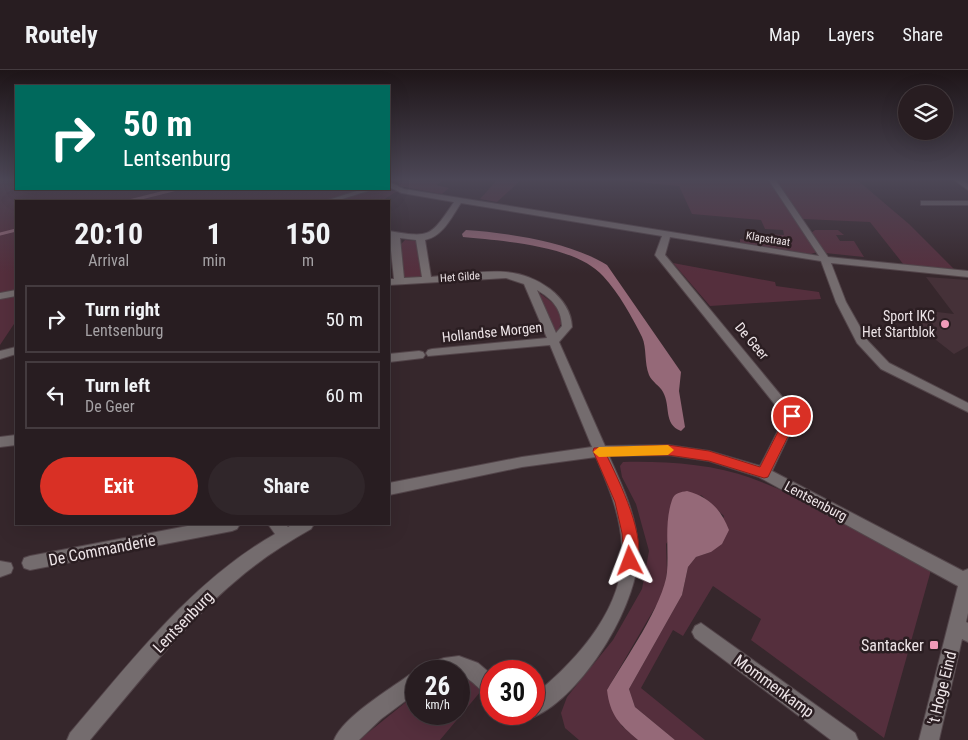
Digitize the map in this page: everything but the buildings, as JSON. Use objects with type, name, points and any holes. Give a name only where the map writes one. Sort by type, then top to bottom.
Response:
[{"type":"street","points":[[394,281],[392,233],[420,239],[430,237],[439,230],[451,210]]},
{"type":"street","name":"Klapstraat","points":[[521,210],[823,259],[968,274]]},
{"type":"street","points":[[793,210],[822,252],[823,259],[842,302],[863,343],[885,366],[968,408]]},
{"type":"street","name":"De Geer","points":[[667,234],[660,255],[792,416],[764,473]]},
{"type":"street","points":[[420,239],[427,279]]},
{"type":"street","name":"Het Gilde","points":[[394,281],[506,274],[519,277],[556,298],[566,311],[567,327],[554,341]]},
{"type":"street","points":[[529,283],[622,502],[629,533],[630,561],[622,598],[603,634],[562,685],[545,699]]},
{"type":"street","points":[[0,296],[15,293]]},
{"type":"street","name":"Hollandse Morgen","points":[[432,353],[554,341]]},
{"type":"street","points":[[0,355],[15,350]]},
{"type":"street","points":[[390,358],[419,355]]},
{"type":"street","points":[[0,442],[15,440]]},
{"type":"street","name":"Lentsenburg","points":[[390,489],[522,462],[599,451],[668,450],[709,456],[764,473],[967,579]]},
{"type":"street","name":"De Commanderie","points":[[30,563],[227,525]]},
{"type":"street","name":"Lentsenburg","points":[[77,740],[187,614],[280,529],[301,525]]},
{"type":"street","name":"'t Hoge Eind","points":[[929,740],[963,629],[967,579]]},
{"type":"street","name":"Mommenkamp","points":[[700,632],[848,740]]},
{"type":"street","points":[[344,740],[374,712],[405,690]]},
{"type":"shaded area","points":[[0,210],[15,210],[15,291],[0,294]]},
{"type":"shaded area","points":[[690,210],[789,210],[817,252],[811,254],[740,243],[740,239],[770,244],[767,234],[784,235],[783,230],[765,229],[761,220],[692,214]]},
{"type":"shaded area","points":[[797,210],[893,210],[954,269],[904,265],[870,222],[803,219]]},
{"type":"shaded area","points":[[466,230],[539,240],[576,250],[607,265],[681,372],[679,391],[685,427],[681,431],[672,424],[663,392],[649,375],[642,337],[620,297],[603,276],[591,266],[575,257],[538,246],[463,237],[462,234]]},
{"type":"shaded area","points":[[815,230],[838,230],[844,235],[836,235],[840,241],[854,241],[864,257],[825,253],[811,233]]},
{"type":"shaded area","points":[[405,240],[416,241],[424,274],[418,278],[403,278],[400,245]]},
{"type":"shaded area","points":[[673,263],[775,282],[776,286],[819,292],[821,299],[710,306]]},
{"type":"shaded area","name":"Sport IKC Het Startblok","points":[[926,277],[968,280],[968,346],[954,354],[927,333],[912,309],[954,314]]},
{"type":"shaded area","points":[[538,292],[557,306],[562,322],[556,334]]},
{"type":"shaded area","points":[[15,294],[15,322],[0,345],[0,298]]},
{"type":"shaded area","points":[[623,462],[688,464],[721,469],[751,478],[820,509],[931,570],[884,738],[751,640],[761,619],[713,586],[683,636],[673,630],[641,688],[705,740],[675,740],[635,707],[629,689],[682,595],[688,567],[696,557],[711,552],[724,516],[701,495],[666,544],[667,571],[664,592],[607,690],[622,726],[638,740],[579,740],[565,728],[561,713],[567,697],[613,640],[642,589],[649,551],[636,504],[622,477],[620,466]]},
{"type":"shaded area","points":[[687,491],[708,500],[718,510],[729,530],[722,544],[711,552],[696,557],[688,567],[682,595],[629,689],[635,707],[675,740],[638,740],[616,718],[610,706],[607,690],[659,600],[667,572],[667,527],[672,500],[678,493]]},
{"type":"shaded area","points":[[470,679],[474,680],[480,692],[470,704]]},
{"type":"shaded area","points":[[405,703],[405,725],[453,725],[440,740],[359,740]]},
{"type":"waterway","points":[[0,234],[15,230]]},
{"type":"slow traffic","points":[[599,452],[668,450]]},
{"type":"place","name":"Sport IKC Het Startblok","points":[[945,324]]},
{"type":"place","name":"Santacker","points":[[934,645]]},
{"type":"route","points":[[630,561],[629,533],[622,502],[599,451],[668,450],[709,456],[764,473],[792,416]]}]
